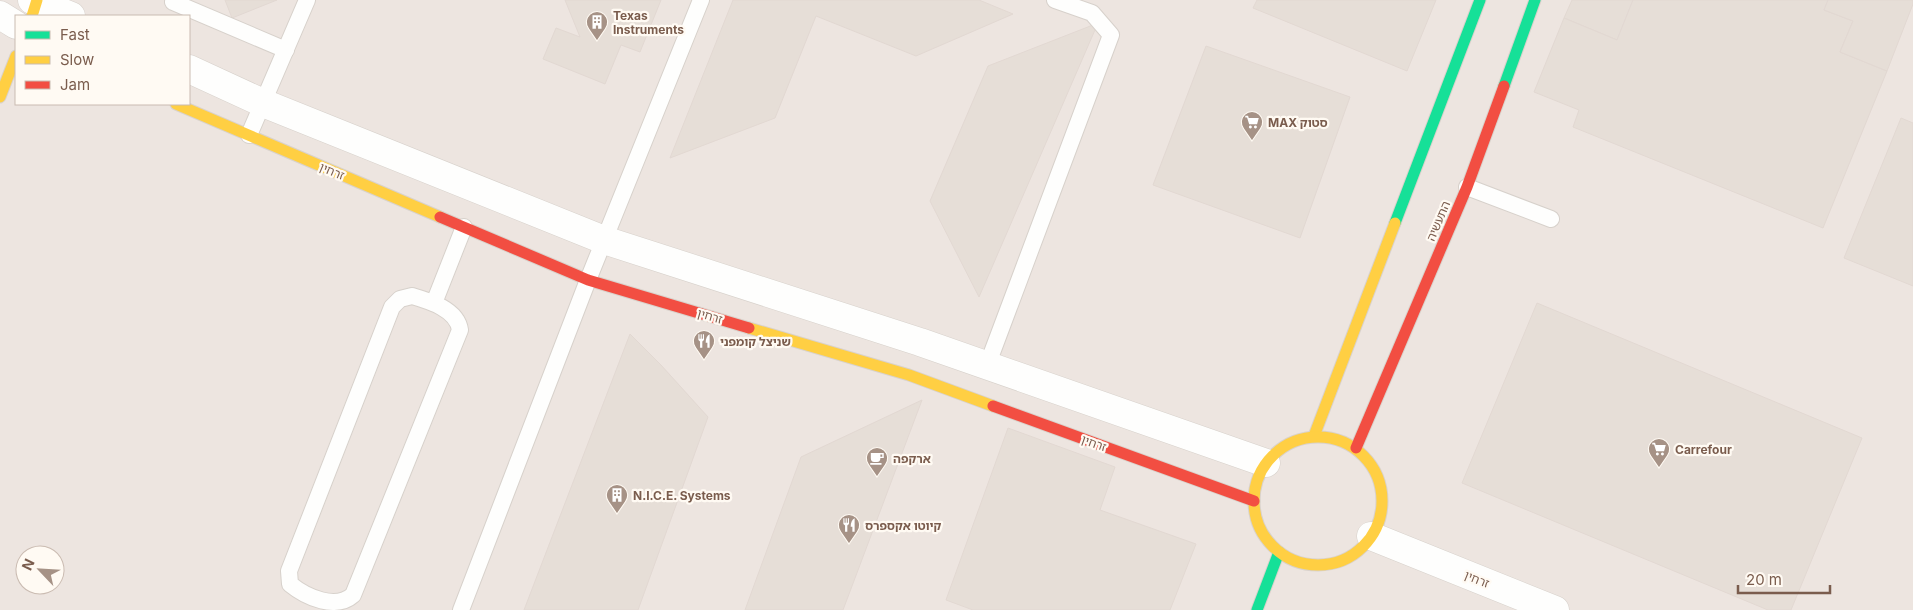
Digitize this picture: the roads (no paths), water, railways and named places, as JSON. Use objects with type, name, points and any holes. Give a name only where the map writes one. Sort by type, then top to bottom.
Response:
[{"type":"street","points":[[1314,436],[1480,0]]},
{"type":"street","name":"התעשיה","points":[[1356,448],[1467,187],[1535,0]]},
{"type":"street","points":[[35,4],[69,15]]},
{"type":"street","points":[[0,15],[15,24]]},
{"type":"street","points":[[0,97],[15,59]]},
{"type":"street","points":[[190,69],[263,103],[604,240],[920,342],[1266,463]]},
{"type":"street","name":"זרחין","points":[[178,105],[588,280],[910,376],[1254,501]]},
{"type":"street","points":[[1314,436],[1331,437],[1356,448],[1375,470],[1382,497],[1379,521],[1371,536],[1360,550],[1337,562],[1305,564],[1279,552],[1259,527],[1254,501],[1257,481],[1266,463],[1288,444],[1314,436]]},
{"type":"street","name":"זרחין","points":[[1371,536],[1555,610]]},
{"type":"street","points":[[1258,610],[1279,552]]},
{"type":"lane","points":[[174,0],[173,2],[286,50]]},
{"type":"lane","points":[[249,135],[307,0]]},
{"type":"lane","points":[[461,610],[588,280],[701,0]]},
{"type":"lane","points":[[987,366],[1111,36],[1092,13],[1055,0]]},
{"type":"lane","points":[[1467,187],[1552,219]]},
{"type":"lane","points":[[434,302],[464,226]]},
{"type":"lane","points":[[412,296],[434,302],[458,320],[460,330],[353,595],[348,601],[339,606],[329,606],[301,593],[290,584],[289,571],[392,307],[400,298],[412,296]]},
{"type":"place","name":"Texas Instruments","points":[[597,41]]},
{"type":"place","name":"MAX סטוק","points":[[1252,141]]},
{"type":"place","name":"שניצל קומפני","points":[[704,360]]},
{"type":"place","name":"Carrefour","points":[[1659,468]]},
{"type":"place","name":"ארקפה","points":[[877,477]]},
{"type":"place","name":"N.I.C.E. Systems","points":[[617,514]]},
{"type":"place","name":"קיוטו אקספרס","points":[[849,544]]}]
